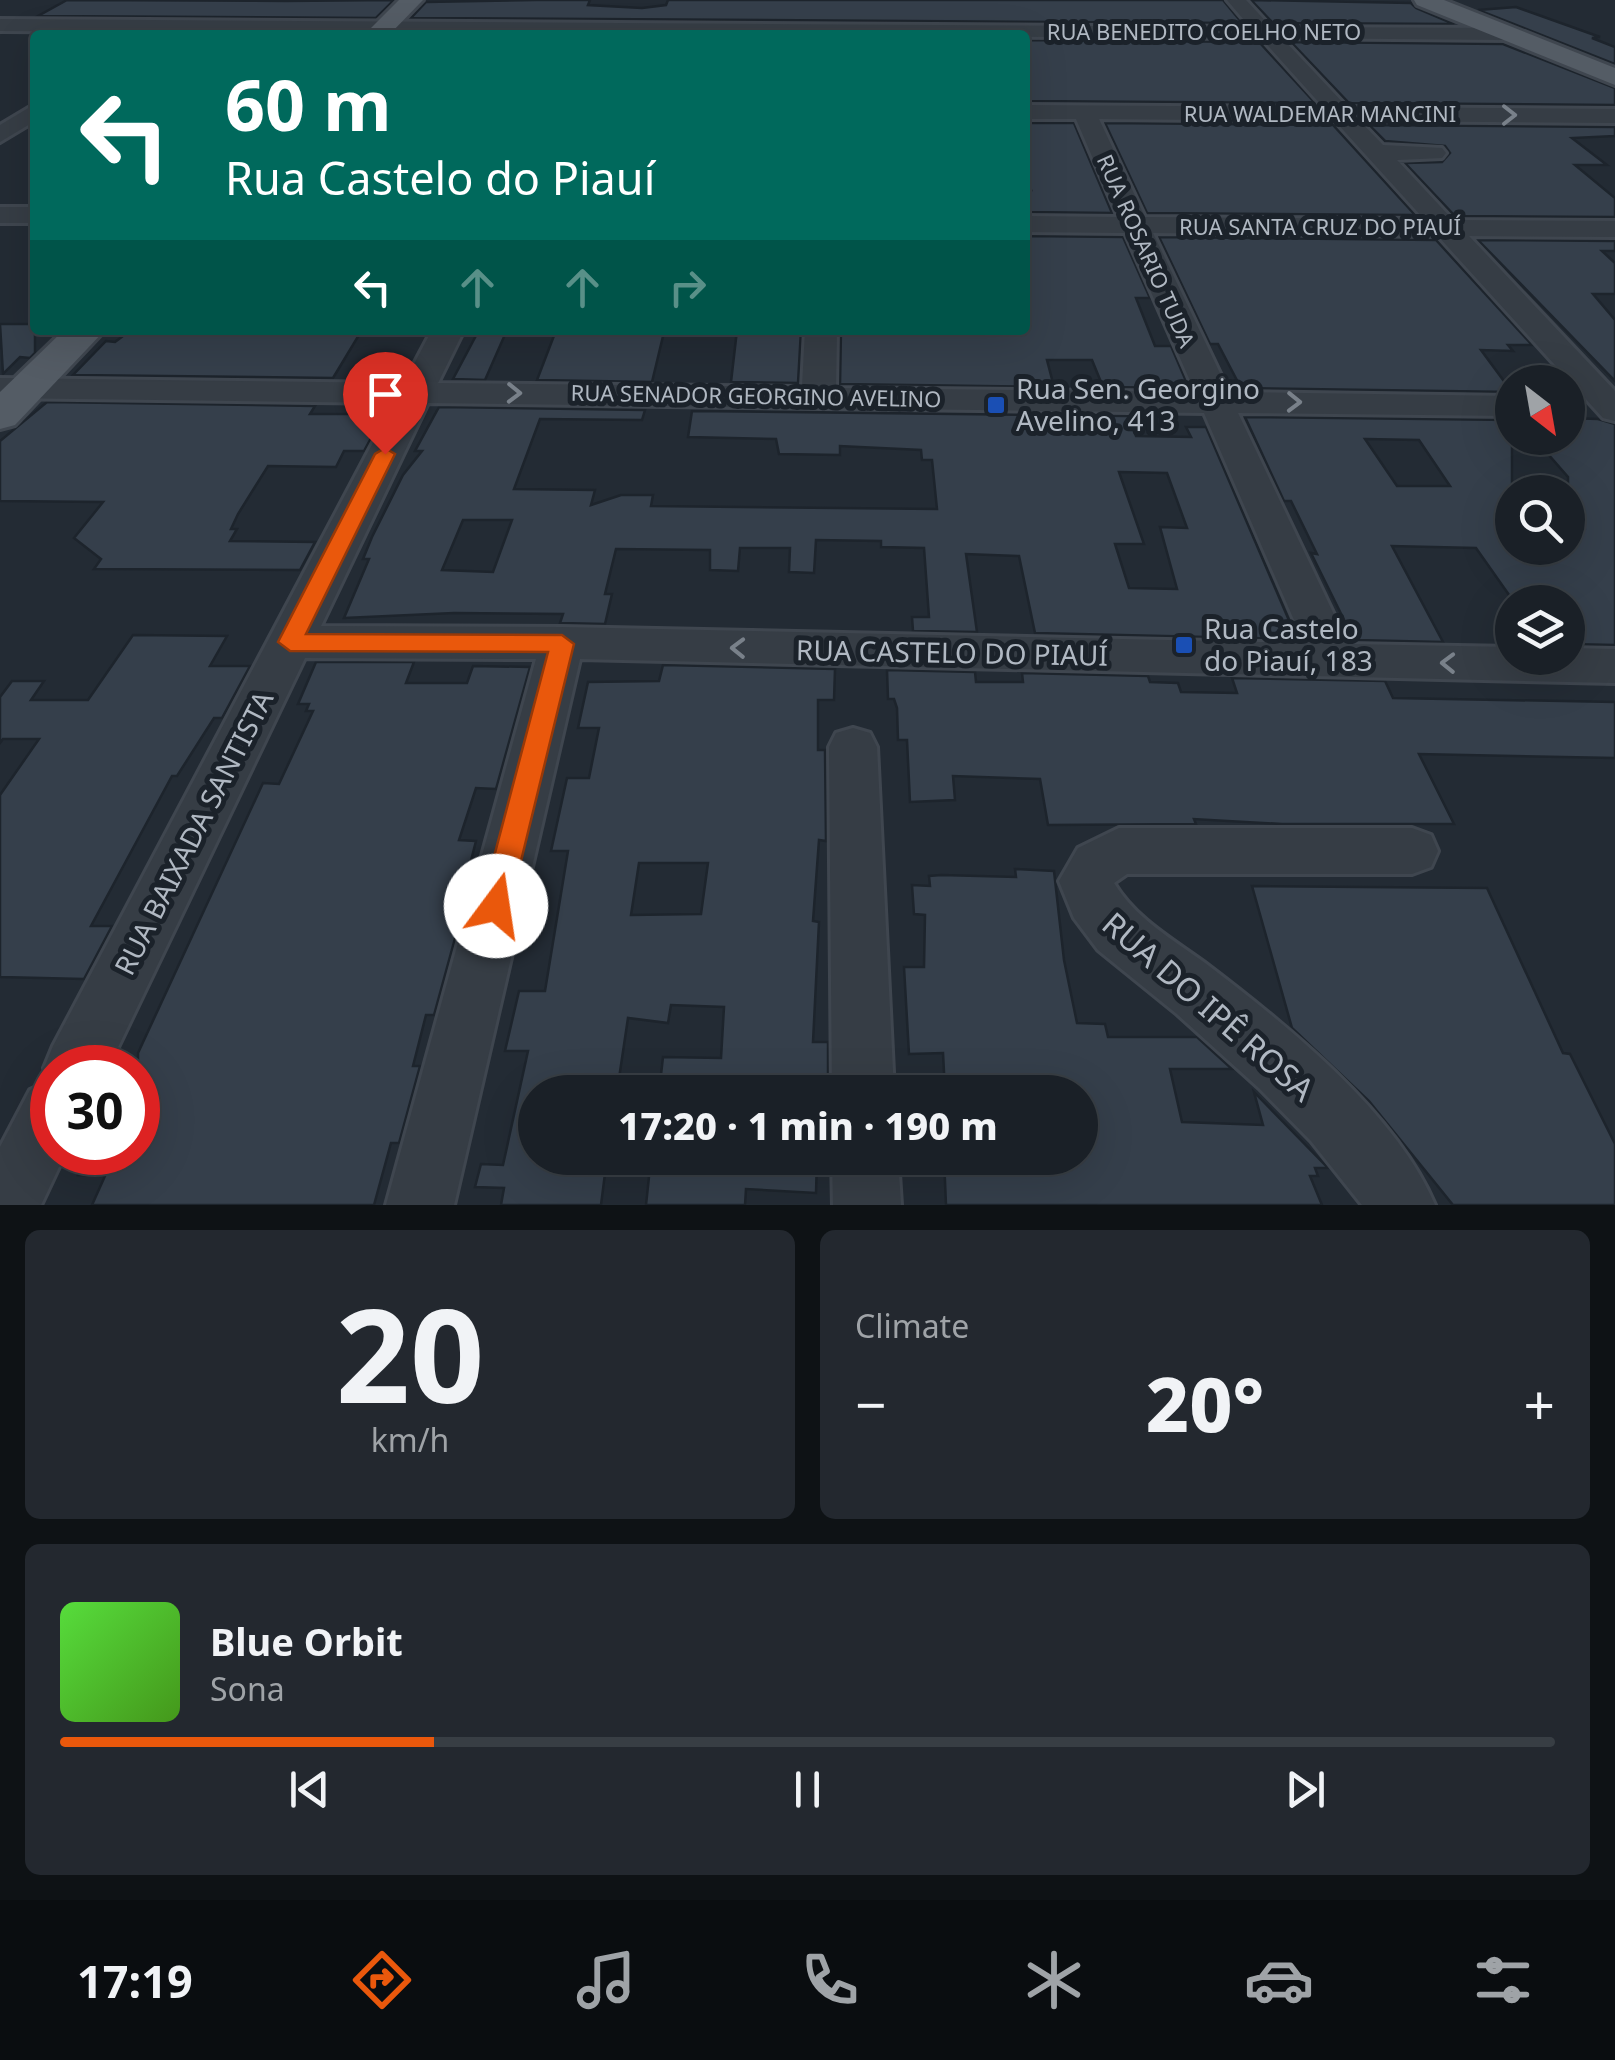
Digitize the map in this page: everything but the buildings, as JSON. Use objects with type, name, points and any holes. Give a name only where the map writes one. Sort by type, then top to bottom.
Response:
[{"type":"main road","points":[[381,30],[412,0]]},
{"type":"main road","points":[[1425,0],[1615,77]]},
{"type":"main road","points":[[9,397],[80,335]]},
{"type":"street","points":[[1236,0],[1614,409]]},
{"type":"street","points":[[1101,9],[1115,32]]},
{"type":"street","name":"RUA BENEDITO COELHO NETO","points":[[0,25],[157,30]]},
{"type":"street","name":"RUA BENEDITO COELHO NETO","points":[[1030,32],[1509,34]]},
{"type":"street","name":"RUA WALDEMAR MANCINI","points":[[1030,112],[1610,119]]},
{"type":"street","name":"RUA ROSARIO TUDA","points":[[1084,112],[1334,661]]},
{"type":"street","points":[[0,135],[30,114]]},
{"type":"street","points":[[1376,152],[1434,153]]},
{"type":"street","points":[[0,215],[30,215]]},
{"type":"street","name":"RUA SANTA CRUZ DO PIAUÍ","points":[[1030,224],[1615,229]]},
{"type":"street","name":"RUA BAIXADA SANTISTA","points":[[87,1045],[445,335]]},
{"type":"street","points":[[819,397],[821,335]]},
{"type":"street","name":"RUA SENADOR GEORGINO AVELINO","points":[[9,397],[416,392],[1495,406]]},
{"type":"street","points":[[1585,407],[1614,409]]},
{"type":"street","name":"RUA CASTELO DO PIAUÍ","points":[[290,642],[1615,666]]},
{"type":"street","points":[[420,1205],[562,644]]},
{"type":"street","points":[[854,747],[863,1075]]},
{"type":"street","name":"RUA DO IPÊ ROSA","points":[[1401,1205],[1330,1115],[1191,988],[1108,924],[1093,904],[1086,881],[1097,864],[1119,851],[1412,850]]},
{"type":"street","points":[[6,1205],[30,1156]]},
{"type":"street","points":[[865,1175],[866,1205]]},
{"type":"place","name":"Rua Sen. Georgino Avelino, 413","points":[[996,405]]},
{"type":"place","name":"Rua Castelo do Piauí, 183","points":[[1184,645]]},
{"type":"route","points":[[385,454],[290,642],[562,644],[496,906]]}]
